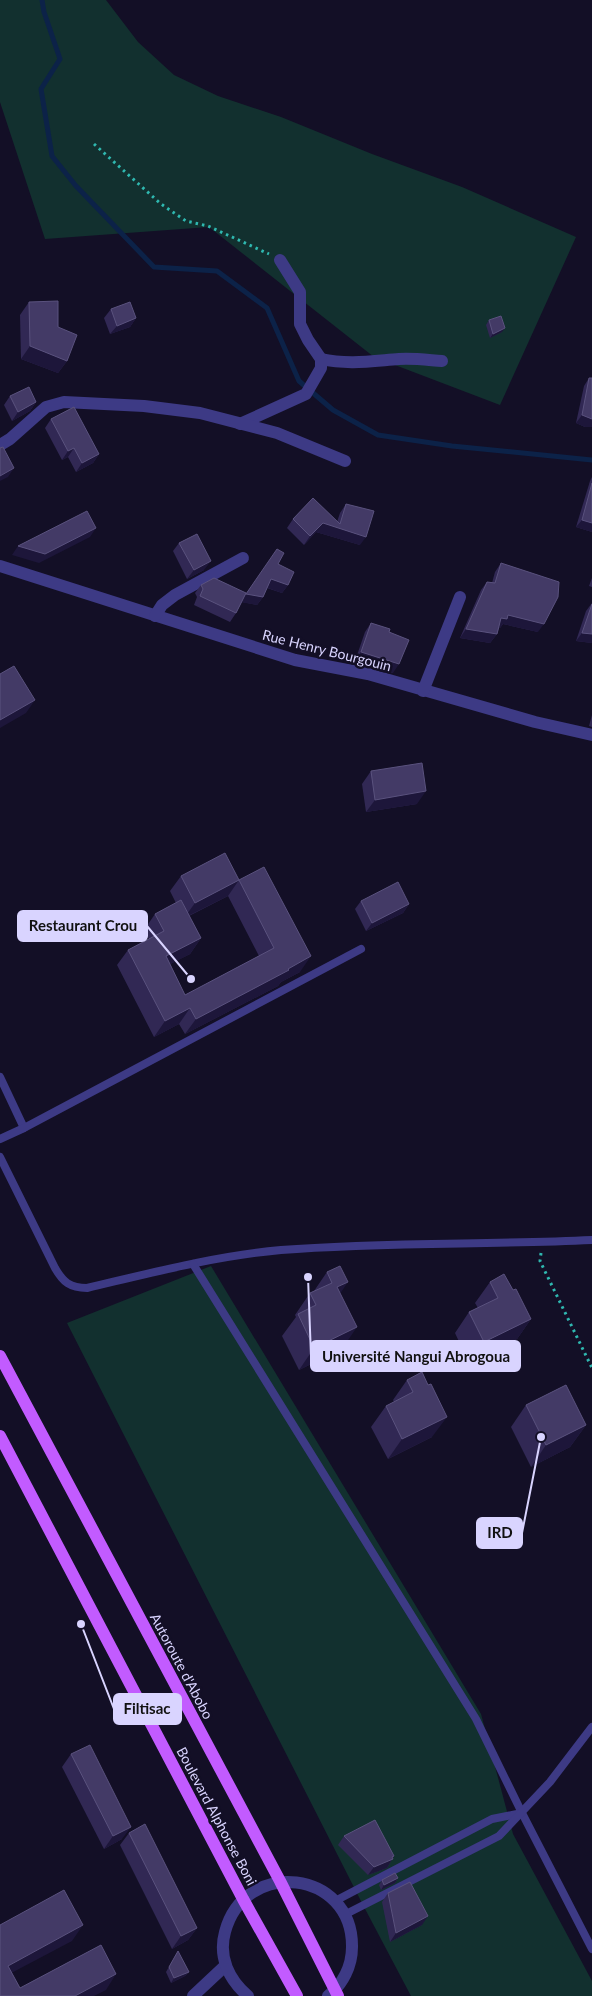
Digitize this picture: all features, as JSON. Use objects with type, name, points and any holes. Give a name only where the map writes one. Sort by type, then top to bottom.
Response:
[{"type":"main road","name":"Autoroute d'Abobo","points":[[0,1356],[280,1881],[334,1994]]},
{"type":"main road","name":"Boulevard Alphonse Boni","points":[[0,1436],[243,1899],[297,1996]]},
{"type":"street","points":[[280,260],[300,292],[300,324],[321,363]]},
{"type":"street","points":[[321,363],[358,363],[402,359],[442,361]]},
{"type":"street","points":[[240,424],[306,394],[321,363]]},
{"type":"street","points":[[0,445],[10,440],[46,408],[64,402],[144,406],[200,413],[276,433],[345,461]]},
{"type":"street","points":[[155,616],[162,605],[175,595],[243,558]]},
{"type":"street","name":"Rue Henry Bourgouin","points":[[0,566],[295,660],[368,674],[536,722],[592,735]]},
{"type":"street","points":[[423,691],[460,597]]},
{"type":"street","points":[[248,1996],[237,1987],[225,1966],[222,1942],[228,1918],[243,1899],[260,1887],[280,1881],[300,1882],[319,1889],[335,1901],[344,1915],[352,1936],[352,1955],[346,1974],[334,1994]]},
{"type":"street","points":[[193,1996],[225,1966]]},
{"type":"lane","points":[[0,1138],[24,1128],[360,949]]},
{"type":"lane","points":[[0,1077],[24,1128]]},
{"type":"lane","points":[[0,1157],[60,1278],[75,1288],[87,1288],[193,1264],[279,1250],[368,1245],[592,1240]]},
{"type":"lane","points":[[193,1264],[476,1719],[592,1949]]},
{"type":"lane","points":[[344,1915],[499,1836],[550,1782],[592,1727]]},
{"type":"lane","points":[[335,1901],[492,1819],[522,1813]]},
{"type":"path","points":[[94,144],[161,204],[186,221],[208,226],[280,260]]},
{"type":"path","points":[[542,1242],[540,1261],[592,1368]]},
{"type":"green space","points":[[0,0],[106,0],[138,42],[174,75],[218,96],[281,117],[372,154],[462,187],[576,237],[500,405],[374,357],[209,227],[45,239],[0,102]]},
{"type":"green space","points":[[211,1266],[481,1714],[513,1834],[592,1981],[592,1996],[411,1996],[363,1905],[67,1323]]},
{"type":"building","points":[[58,301],[58,327],[77,335],[67,361],[30,346],[29,302]]},
{"type":"building","points":[[130,302],[136,318],[117,326],[111,309]]},
{"type":"building","points":[[501,316],[505,328],[493,334],[489,320]]},
{"type":"building","points":[[589,378],[592,378],[592,419],[582,415]]},
{"type":"building","points":[[29,387],[36,402],[18,412],[10,396]]},
{"type":"building","points":[[74,407],[99,454],[82,463],[74,448],[68,451],[51,419]]},
{"type":"building","points":[[3,447],[14,468],[0,476],[0,448]]},
{"type":"building","points":[[592,483],[592,523],[582,520]]},
{"type":"building","points":[[313,498],[340,524],[346,504],[374,511],[366,537],[323,523],[310,536],[293,519]]},
{"type":"building","points":[[87,511],[96,528],[45,554],[18,546]]},
{"type":"building","points":[[197,534],[211,561],[194,570],[179,543]]},
{"type":"building","points":[[277,549],[284,553],[278,564],[294,572],[288,585],[271,579],[263,597],[246,594]]},
{"type":"building","points":[[501,563],[559,582],[558,597],[544,624],[508,615],[507,619],[501,618],[497,634],[466,629],[487,582],[495,583]]},
{"type":"building","points":[[214,578],[246,593],[236,613],[200,596],[203,589],[201,585]]},
{"type":"building","points":[[592,604],[592,634],[582,633]]},
{"type":"building","points":[[371,623],[390,629],[389,632],[409,640],[399,664],[361,652]]},
{"type":"building","points":[[14,666],[35,700],[0,720],[0,674]]},
{"type":"building","points":[[422,763],[426,791],[375,800],[371,771]]},
{"type":"building","points":[[225,853],[239,880],[195,903],[181,876]]},
{"type":"building","points":[[264,867],[311,956],[289,970],[196,1019],[190,1008],[165,1021],[128,950],[164,931],[155,914],[181,900],[201,938],[166,956],[185,995],[274,948],[239,880]]},
{"type":"building","points":[[398,882],[409,904],[372,923],[361,901]]},
{"type":"building","points":[[340,1266],[348,1282],[337,1287],[357,1327],[314,1348],[298,1314],[316,1305],[310,1293],[332,1283],[327,1272]]},
{"type":"building","points":[[504,1274],[513,1290],[516,1289],[531,1319],[484,1342],[469,1312],[498,1298],[490,1282]]},
{"type":"building","points":[[422,1372],[428,1385],[431,1384],[447,1417],[402,1439],[386,1406],[413,1392],[407,1380]]},
{"type":"building","points":[[566,1385],[586,1425],[546,1445],[526,1405]]},
{"type":"building","points":[[90,1745],[131,1827],[113,1836],[71,1754]]},
{"type":"building","points":[[375,1820],[394,1856],[392,1857],[393,1859],[374,1867],[344,1836]]},
{"type":"building","points":[[145,1824],[197,1928],[181,1936],[129,1833]]},
{"type":"building","points":[[395,1873],[398,1878],[384,1885],[382,1880]]},
{"type":"building","points":[[410,1882],[428,1916],[396,1933],[388,1893]]},
{"type":"building","points":[[64,1890],[83,1925],[8,1966],[20,1988],[101,1945],[116,1974],[75,1996],[0,1996],[0,1925]]},
{"type":"building","points":[[178,1951],[189,1972],[174,1978],[169,1967]]},
{"type":"waterway","points":[[42,0],[44,12],[60,59],[41,89],[52,156],[76,186],[154,267],[217,271],[267,308],[299,381],[333,410],[378,435],[452,446],[592,460]]},
{"type":"place","name":"Restaurant Crou","points":[[191,979]]},
{"type":"place","name":"Université Nangui Abrogoua","points":[[308,1277]]},
{"type":"place","name":"IRD","points":[[541,1437]]},
{"type":"place","name":"Filtisac","points":[[81,1624]]}]
